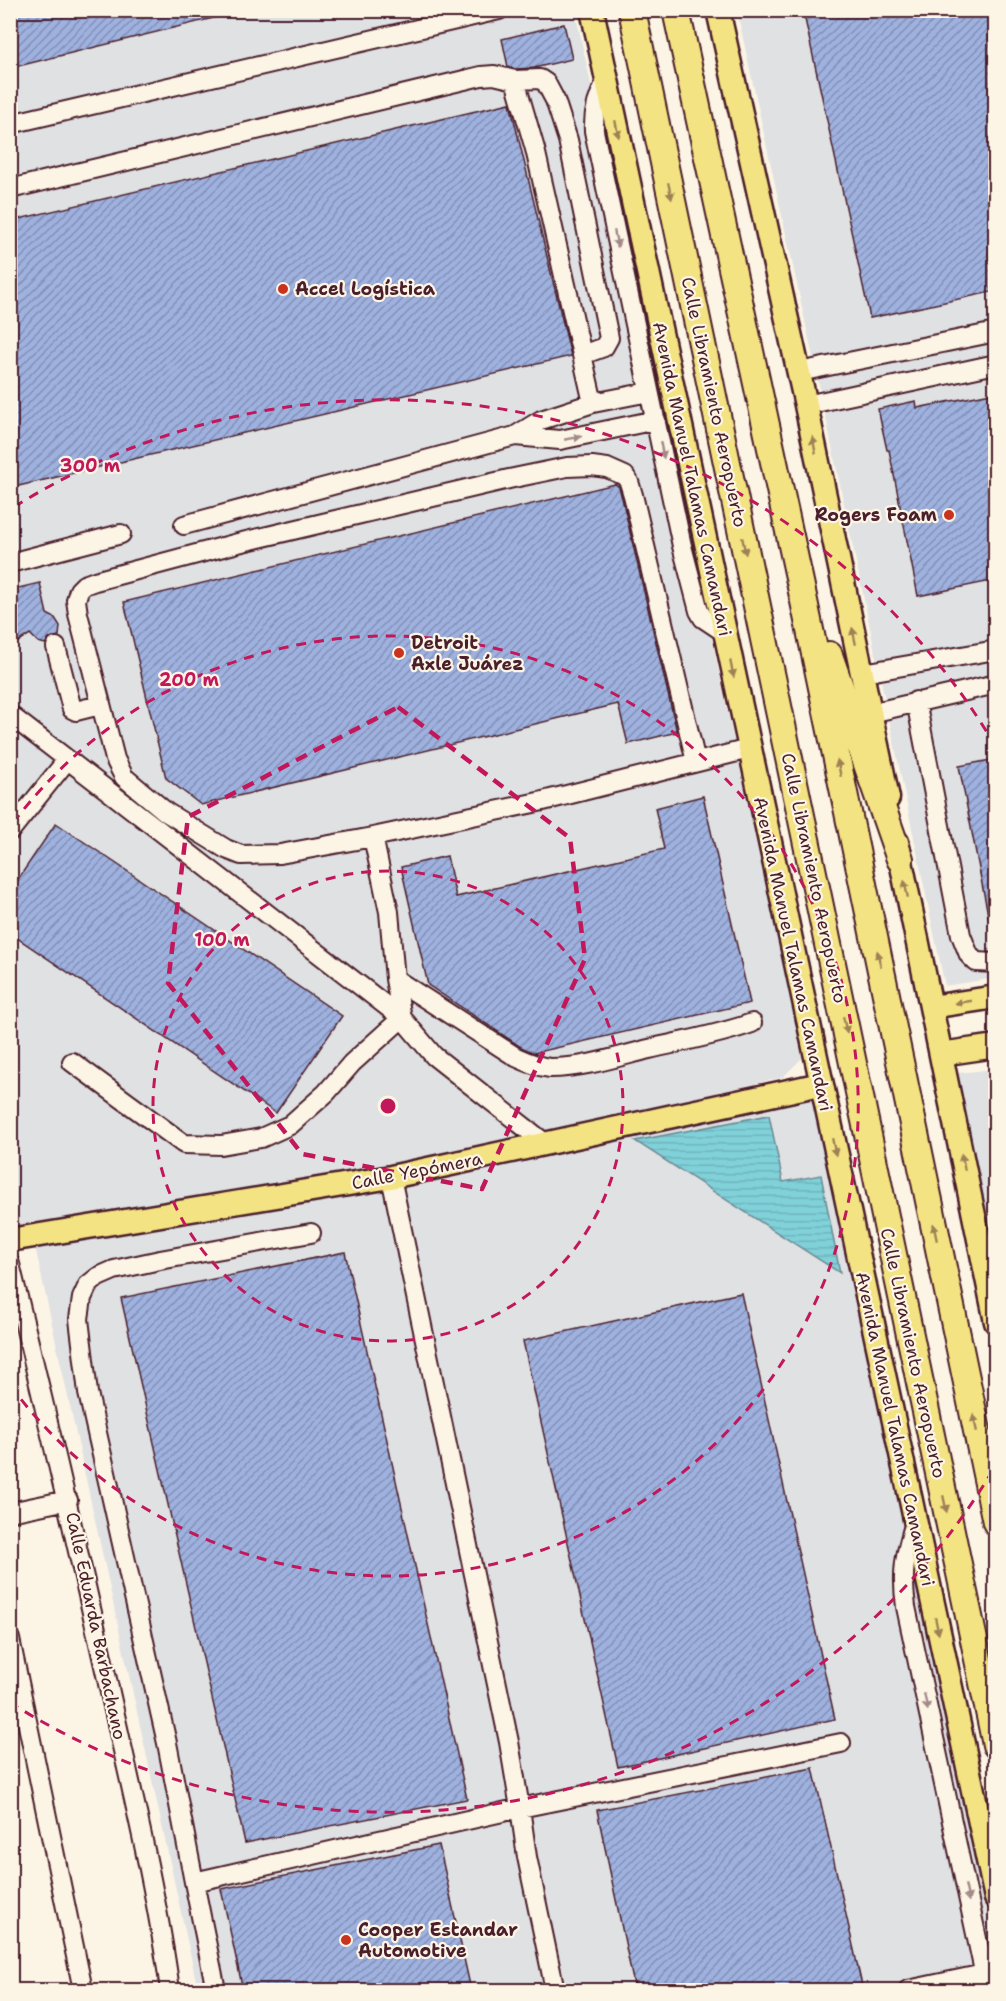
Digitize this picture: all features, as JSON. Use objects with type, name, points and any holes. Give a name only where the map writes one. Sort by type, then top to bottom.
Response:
[{"type":"highway","points":[[621,10],[640,49]]},
{"type":"highway","name":"Calle Libramiento Aeropuerto","points":[[632,10],[996,1745]]},
{"type":"highway","points":[[678,14],[795,557],[996,1522]]},
{"type":"highway","points":[[795,557],[900,859]]},
{"type":"main road","name":"Avenida Manuel Talamas Camandari","points":[[592,10],[996,1898]]},
{"type":"main road","points":[[718,10],[863,673],[996,1322]]},
{"type":"main road","points":[[930,1007],[996,998]]},
{"type":"main road","points":[[941,1054],[996,1046]]},
{"type":"main road","name":"Calle Yepómera","points":[[10,1240],[391,1177],[820,1084]]},
{"type":"street","points":[[10,124],[499,10]]},
{"type":"street","points":[[10,189],[482,76],[494,75],[516,80],[534,78],[546,83],[555,99],[568,140],[609,338],[604,347],[582,355]]},
{"type":"street","points":[[516,80],[535,149],[593,404]]},
{"type":"street","points":[[607,80],[597,101],[594,131],[695,602],[703,618],[724,632]]},
{"type":"street","points":[[799,372],[996,332]]},
{"type":"street","points":[[806,405],[996,364]]},
{"type":"street","points":[[184,525],[515,436],[541,420],[593,404],[650,392]]},
{"type":"street","points":[[515,436],[560,440],[656,420]]},
{"type":"street","points":[[696,762],[629,482],[618,472],[592,466],[567,466],[238,543],[110,576],[84,585],[79,590],[76,600],[100,705],[115,759],[124,777],[166,812],[226,849],[241,855],[279,854],[373,837],[543,801],[749,749]]},
{"type":"street","points":[[10,563],[121,534]]},
{"type":"street","points":[[56,647],[72,709],[76,711],[100,705]]},
{"type":"street","points":[[863,673],[996,650]]},
{"type":"street","points":[[871,713],[996,684]]},
{"type":"street","points":[[916,701],[961,935],[969,955],[976,962],[996,963]]},
{"type":"street","points":[[10,715],[402,1018],[434,1056],[464,1082],[546,1144]]},
{"type":"street","points":[[10,831],[67,760]]},
{"type":"street","points":[[373,837],[389,912],[395,979],[402,1018]]},
{"type":"street","points":[[395,979],[516,1057],[548,1068],[570,1067],[607,1059],[752,1023]]},
{"type":"street","points":[[72,1062],[184,1144],[221,1145],[261,1138],[290,1125],[326,1093],[352,1063],[402,1018]]},
{"type":"street","points":[[391,1177],[497,1684],[527,1857],[555,1990]]},
{"type":"street","points":[[216,1990],[164,1732],[88,1392],[79,1319],[82,1298],[88,1286],[98,1277],[114,1270],[311,1233]]},
{"type":"street","name":"Calle Eduarda Barbachano","points":[[10,1264],[68,1500],[160,1924],[170,1990]]},
{"type":"street","points":[[10,1512],[68,1500]]},
{"type":"street","points":[[908,1990],[986,1982],[906,1607],[903,1582],[904,1558],[915,1522]]},
{"type":"street","points":[[10,1639],[83,1990]]},
{"type":"street","points":[[194,1882],[520,1808],[841,1743]]},
{"type":"highlighted area","points":[[398,707],[570,838],[585,959],[482,1189],[302,1154],[168,983],[188,817]]},
{"type":"shaded area","points":[[10,11],[575,11],[803,1057],[783,1077],[433,1163],[815,1090],[995,1951],[995,1990],[198,1990],[34,1242],[338,1182],[17,1226],[10,1197]]},
{"type":"shaded area","points":[[737,11],[995,11],[995,978],[945,986],[819,385]]},
{"type":"shaded area","points":[[996,1069],[995,1248],[957,1073]]},
{"type":"water","points":[[769,1115],[783,1182],[821,1175],[840,1273],[635,1141]]},
{"type":"building","points":[[10,10],[226,10],[226,15],[10,68]]},
{"type":"building","points":[[803,10],[996,10],[996,291],[870,318]]},
{"type":"building","points":[[564,24],[572,59],[534,68],[508,67],[502,39]]},
{"type":"building","name":"Accel Logística","points":[[510,103],[571,356],[10,488],[10,221]]},
{"type":"building","name":"Rogers Foam","points":[[996,392],[996,580],[918,596],[889,450],[887,450],[878,409],[916,401],[917,408]]},
{"type":"building","name":"Detroit Axle Juárez","points":[[615,484],[619,487],[622,498],[677,732],[628,744],[618,704],[201,805],[166,778],[124,602]]},
{"type":"building","points":[[40,583],[47,614],[55,618],[60,626],[59,636],[49,639],[45,644],[38,642],[30,634],[10,647],[10,620],[17,617],[10,590]]},
{"type":"building","points":[[996,759],[996,919],[989,920],[959,766]]},
{"type":"building","points":[[703,796],[750,1003],[534,1053],[521,1047],[428,985],[401,867],[447,856],[456,897],[664,849],[655,808]]},
{"type":"building","points":[[56,823],[342,1016],[276,1113],[10,933],[10,891]]},
{"type":"building","points":[[345,1252],[467,1799],[245,1843],[121,1298]]},
{"type":"building","points":[[741,1293],[835,1719],[618,1767],[523,1341]]},
{"type":"building","points":[[813,1768],[863,1990],[635,1990],[597,1810]]},
{"type":"building","name":"Cooper Estandar Automotive","points":[[439,1845],[471,1990],[243,1990],[221,1889]]},
{"type":"place","name":"Accel Logística","points":[[283,289]]},
{"type":"place","name":"Rogers Foam","points":[[949,515]]},
{"type":"place","name":"Detroit Axle Juárez","points":[[399,653]]},
{"type":"place","name":"Cooper Estandar Automotive","points":[[346,1940]]}]
